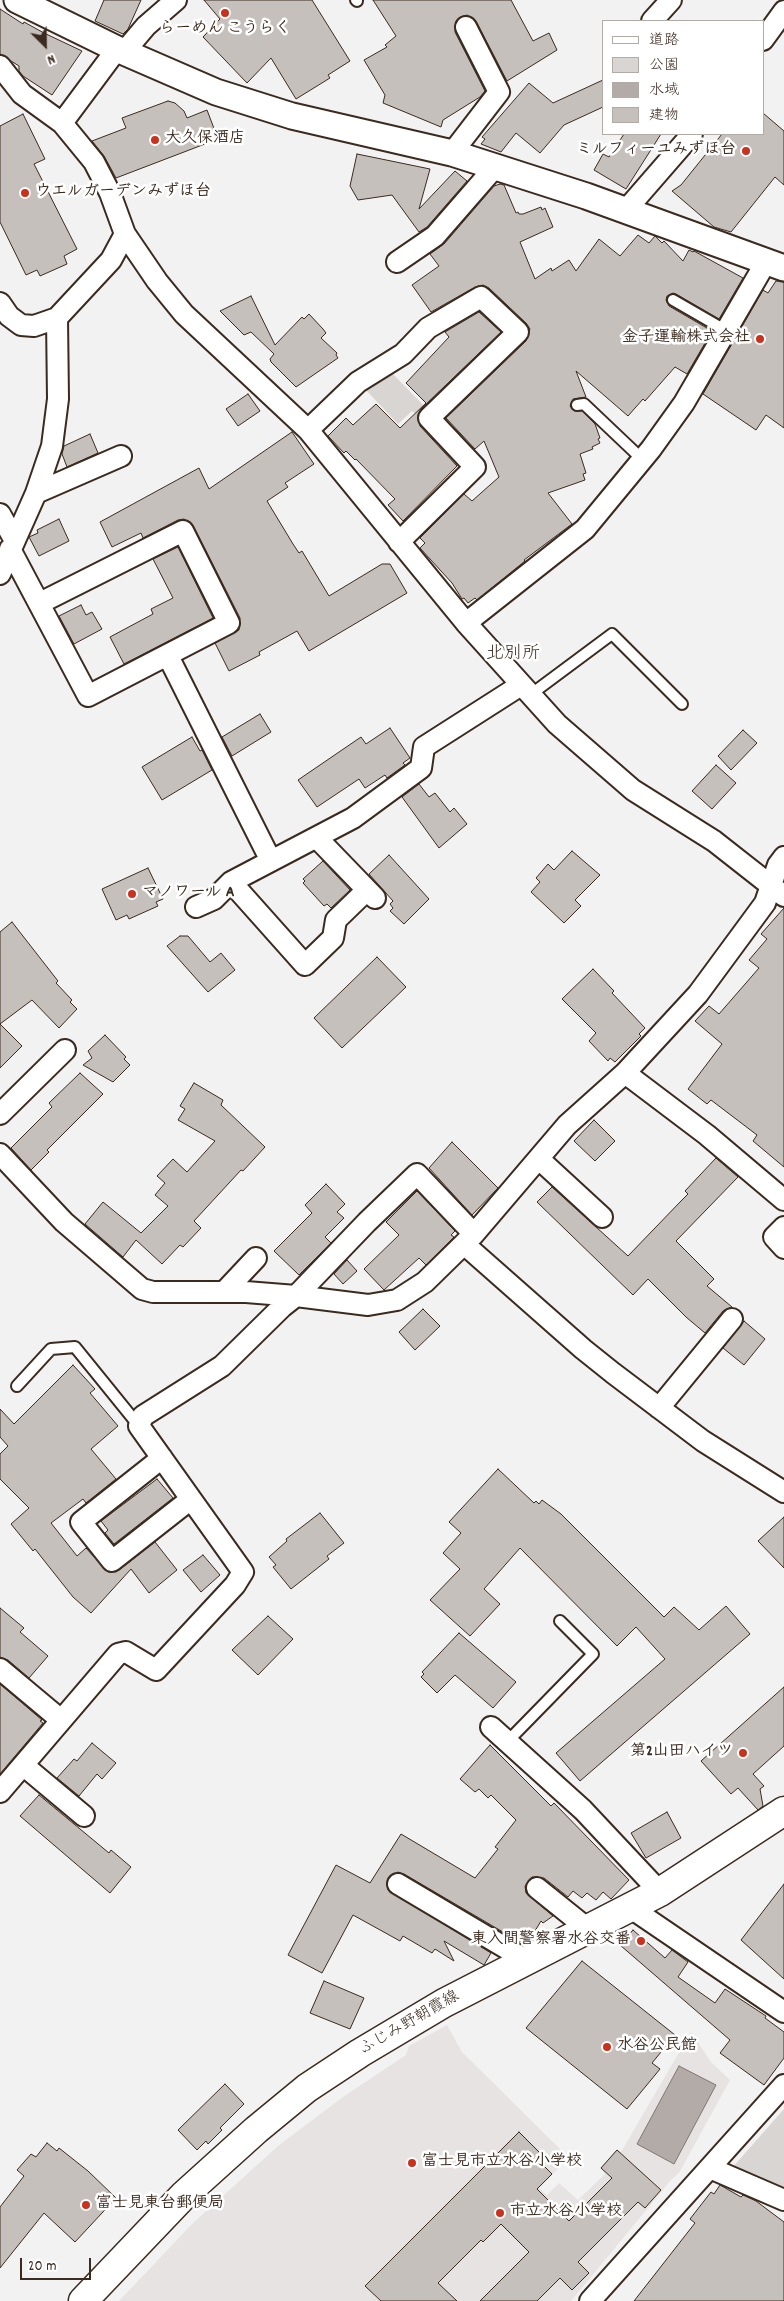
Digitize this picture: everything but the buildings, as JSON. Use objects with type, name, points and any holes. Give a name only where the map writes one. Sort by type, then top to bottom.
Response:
[{"type":"main road","name":"ふじみ野朝霞線","points":[[83,2301],[184,2195],[256,2130],[307,2088],[422,2016],[526,1960],[660,1892],[784,1811]]},
{"type":"street","points":[[17,0],[121,51],[216,92],[275,111],[452,154],[495,167],[626,210],[775,265],[725,330],[684,403],[643,460],[585,529],[466,623]]},
{"type":"street","points":[[62,123],[121,51],[176,0]]},
{"type":"street","points":[[653,20],[670,0]]},
{"type":"street","points":[[764,39],[784,12]]},
{"type":"street","points":[[452,154],[499,92],[466,27]]},
{"type":"street","points":[[0,66],[22,94],[62,123],[94,162],[110,193],[125,234],[157,281],[184,314],[308,430],[466,623],[557,724],[633,790],[714,841],[778,890]]},
{"type":"street","points":[[626,210],[691,135]]},
{"type":"street","points":[[397,262],[435,236],[495,167]]},
{"type":"street","points":[[0,303],[10,316],[21,325],[34,326],[58,318],[111,260],[125,234]]},
{"type":"street","points":[[308,430],[358,382],[403,354],[428,328],[481,297],[518,332],[429,418],[475,467],[400,542]]},
{"type":"street","points":[[0,574],[36,493],[52,446],[58,400],[58,318]]},
{"type":"street","points":[[36,493],[121,456]]},
{"type":"street","points":[[0,514],[40,603],[88,696],[229,623],[183,531],[40,603]]},
{"type":"street","points":[[168,656],[271,861]]},
{"type":"street","points":[[196,907],[214,899],[231,882],[353,818],[421,768],[424,747],[525,690]]},
{"type":"street","points":[[231,882],[305,965],[334,938],[336,920],[371,894],[317,838]]},
{"type":"street","points":[[0,1154],[64,1222],[142,1289],[153,1292],[225,1291],[296,1296],[368,1306],[397,1300],[424,1282],[469,1239],[540,1158],[567,1124],[625,1073],[698,994],[764,903],[778,890],[784,857]]},
{"type":"street","points":[[0,1114],[66,1050]]},
{"type":"street","points":[[625,1073],[707,1135],[784,1200]]},
{"type":"street","points":[[540,1158],[602,1217]]},
{"type":"street","points":[[0,1792],[118,1654],[126,1652],[156,1670],[235,1584],[243,1572],[139,1426],[143,1416],[222,1366],[282,1307],[296,1296],[367,1222],[417,1174],[469,1239],[583,1349],[704,1442],[784,1492]]},
{"type":"street","points":[[784,1228],[774,1237],[784,1248]]},
{"type":"street","points":[[225,1291],[256,1258]]},
{"type":"street","points":[[658,1408],[732,1319]]},
{"type":"street","points":[[162,1458],[81,1522],[112,1561],[192,1499]]},
{"type":"street","points":[[0,1669],[61,1720]]},
{"type":"street","points":[[490,1727],[583,1810],[660,1892]]},
{"type":"street","points":[[23,1765],[84,1816]]},
{"type":"street","points":[[398,1884],[526,1960]]},
{"type":"street","points":[[538,1888],[588,1929]]},
{"type":"street","points":[[631,1908],[784,2012]]},
{"type":"street","points":[[590,2301],[784,2085]]},
{"type":"street","points":[[710,2168],[784,2200]]},
{"type":"lane","points":[[673,300],[725,330]]},
{"type":"lane","points":[[577,405],[584,404],[643,460]]},
{"type":"lane","points":[[525,690],[612,634],[682,704]]},
{"type":"lane","points":[[17,1386],[51,1349],[76,1347],[139,1426]]},
{"type":"lane","points":[[507,1742],[593,1654],[560,1621]]},
{"type":"shaded area","name":"富士見市立水谷小学校","points":[[447,2025],[462,2052],[569,2158],[539,2188],[547,2195],[559,2183],[578,2200],[605,2174],[600,2168],[617,2149],[621,2152],[691,2032],[711,2062],[730,2080],[679,2173],[671,2180],[571,2301],[119,2301],[191,2225],[278,2146],[343,2097],[406,2055],[409,2046]]},
{"type":"green space","points":[[391,372],[427,409],[419,417],[412,411],[398,424],[364,388]]},
{"type":"green space","points":[[784,2109],[784,2191],[732,2168]]},
{"type":"water","points":[[679,2066],[716,2085],[674,2164],[637,2144]]},
{"type":"place","name":"らーめん こうらく","points":[[225,13]]},
{"type":"place","name":"大久保酒店","points":[[155,140]]},
{"type":"place","name":"ミルフィーユみずほ台","points":[[746,151]]},
{"type":"place","name":"ウエルガーデンみずほ台","points":[[25,193]]},
{"type":"place","name":"金子運輸株式会社","points":[[760,339]]},
{"type":"place","name":"マノワール A","points":[[132,894]]},
{"type":"place","name":"第2山田ハイツ","points":[[743,1753]]},
{"type":"place","name":"東入間警察署水谷交番","points":[[641,1941]]},
{"type":"place","name":"水谷公民館","points":[[607,2047]]},
{"type":"place","name":"富士見市立水谷小学校","points":[[412,2163]]},
{"type":"place","name":"富士見東台郵便局","points":[[86,2205]]},
{"type":"place","name":"市立水谷小学校","points":[[500,2213]]},
{"type":"district","name":"北別所","points":[[513,656]]}]
